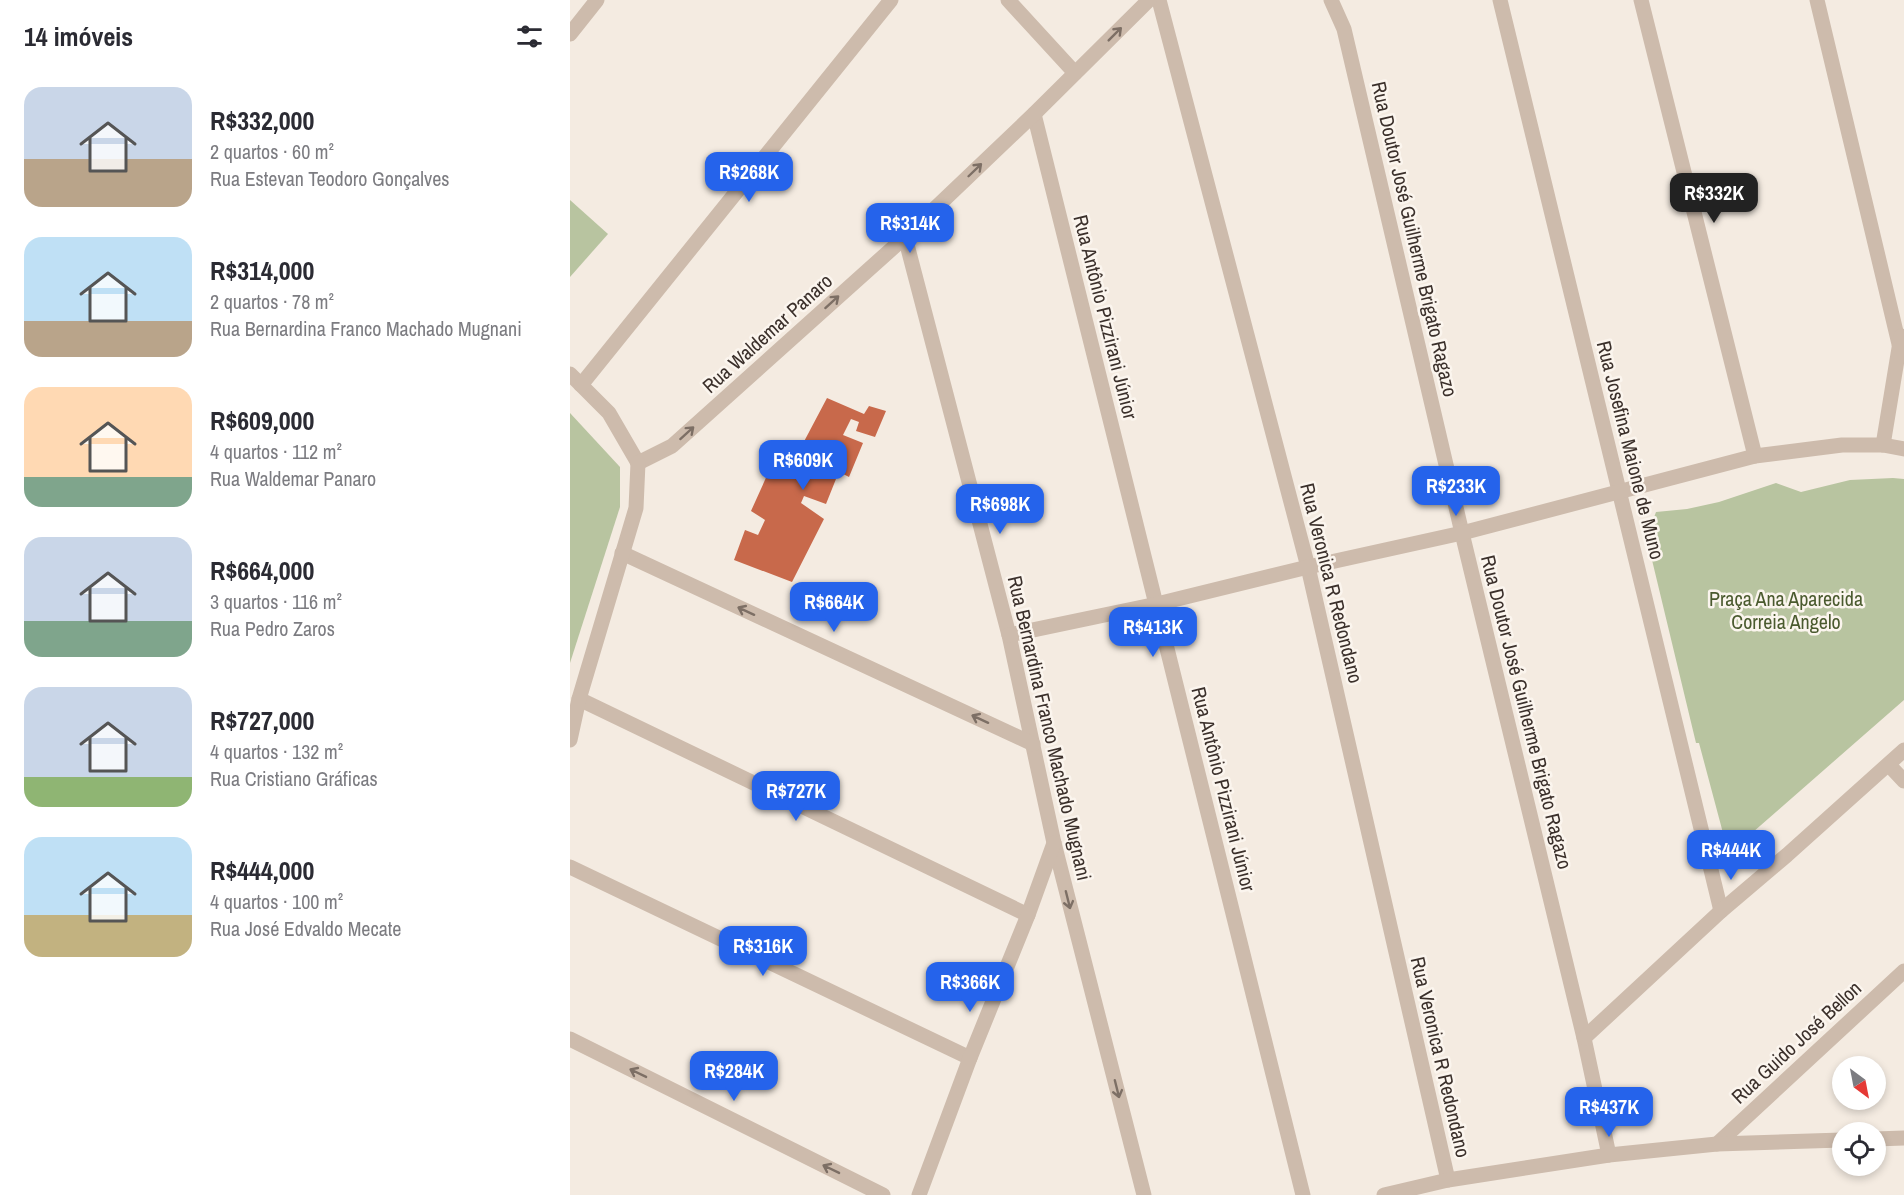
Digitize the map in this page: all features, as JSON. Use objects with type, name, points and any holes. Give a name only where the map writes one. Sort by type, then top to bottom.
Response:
[{"type":"street","points":[[570,34],[597,0]]},
{"type":"street","points":[[581,385],[891,0]]},
{"type":"street","points":[[1008,0],[1075,73]]},
{"type":"street","name":"Rua Waldemar Panaro","points":[[638,464],[672,446],[905,237],[1149,0]]},
{"type":"street","name":"Rua Veronica R Redondano","points":[[1159,0],[1308,567],[1448,1180]]},
{"type":"street","name":"Rua Doutor José Guilherme Brigato Ragazo","points":[[1331,0],[1344,29],[1462,533],[1584,1038],[1609,1155]]},
{"type":"street","name":"Rua Josefina Maione de Muno","points":[[1500,0],[1721,911]]},
{"type":"street","points":[[1641,0],[1755,456]]},
{"type":"street","points":[[1817,0],[1899,344]]},
{"type":"street","name":"Rua Antônio Pizzirani Júnior","points":[[1034,114],[1303,1195]]},
{"type":"street","name":"Rua Bernardina Franco Machado Mugnani","points":[[905,237],[1009,635],[1054,843],[1144,1195]]},
{"type":"street","points":[[1883,445],[1904,321]]},
{"type":"street","points":[[570,374],[609,413],[638,464],[636,508],[579,699],[570,740]]},
{"type":"street","points":[[1009,635],[1157,604],[1308,567],[1462,533],[1755,456],[1842,445],[1883,445],[1904,448]]},
{"type":"street","points":[[622,553],[1033,744]]},
{"type":"street","points":[[579,699],[1028,915]]},
{"type":"street","points":[[1584,1038],[1721,911],[1904,750]]},
{"type":"street","points":[[1889,765],[1904,781]]},
{"type":"street","points":[[919,1195],[1054,843]]},
{"type":"street","points":[[570,867],[970,1058]]},
{"type":"street","name":"Rua Guido José Bellon","points":[[1717,1144],[1904,971]]},
{"type":"street","points":[[570,1039],[884,1195]]},
{"type":"street","points":[[1886,1139],[1904,1138]]},
{"type":"street","points":[[1384,1195],[1448,1180],[1609,1155],[1717,1144],[1832,1140]]},
{"type":"green space","points":[[570,200],[608,234],[570,277]]},
{"type":"green space","points":[[570,413],[620,467],[620,507],[570,663]]},
{"type":"green space","name":"Praça Ana Aparecida Correia Angelo","points":[[1904,479],[1904,700],[1745,839],[1727,848],[1699,743],[1696,743],[1652,560],[1649,531],[1656,512],[1687,509],[1719,502],[1776,483],[1801,492],[1850,480]]},
{"type":"building","points":[[827,398],[864,414],[869,406],[886,411],[875,437],[856,431],[859,422],[851,419],[843,435],[863,443],[849,477],[818,461],[815,468],[836,479],[826,504],[804,496],[801,503],[824,519],[792,582],[734,560],[745,530],[758,535],[765,520],[751,511],[774,460],[790,468]]}]
